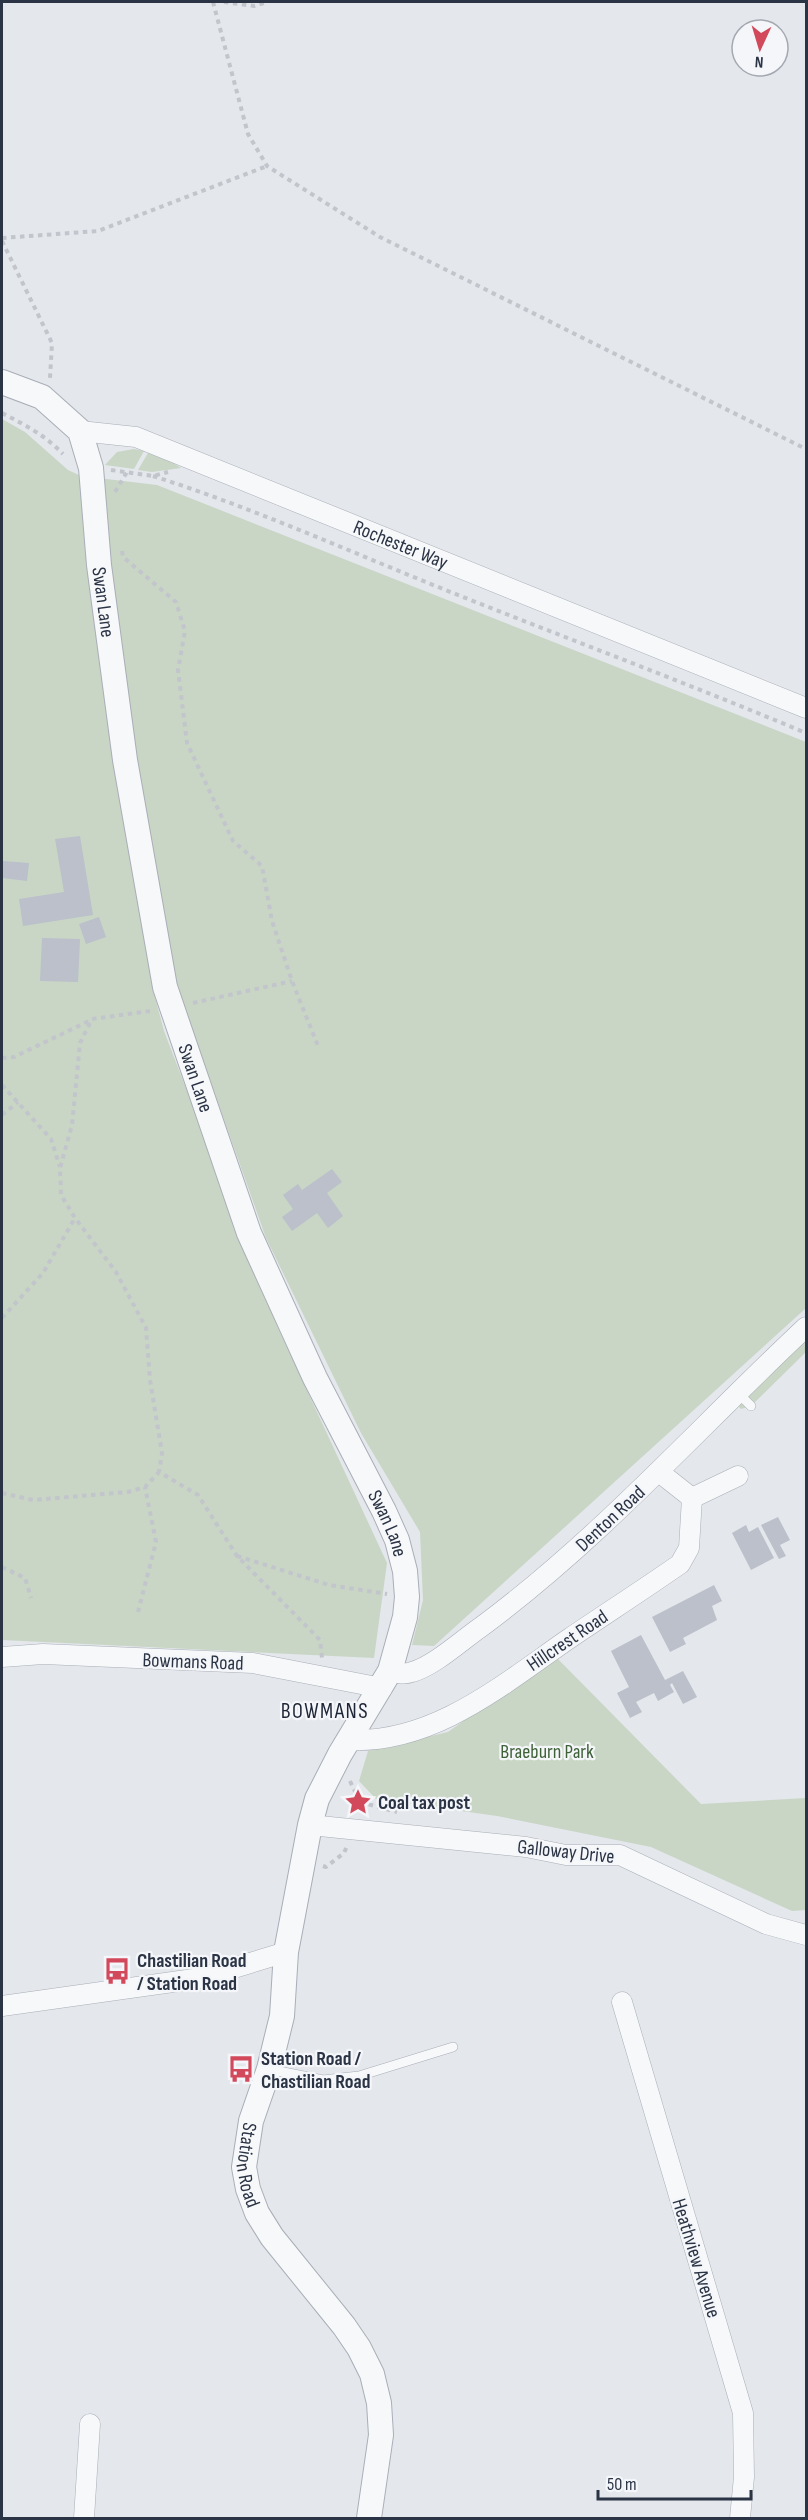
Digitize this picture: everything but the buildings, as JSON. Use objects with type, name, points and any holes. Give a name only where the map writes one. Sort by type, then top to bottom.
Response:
[{"type":"street","points":[[2,382],[42,396],[80,431]]},
{"type":"street","name":"Rochester Way","points":[[80,431],[136,437],[807,708]]},
{"type":"street","name":"Swan Lane","points":[[80,431],[91,468],[99,565],[125,760],[165,987],[249,1233],[315,1378],[393,1531],[405,1571],[407,1598],[402,1634],[386,1679]]},
{"type":"street","name":"Denton Road","points":[[386,1679],[418,1670],[498,1614],[565,1560],[659,1472],[737,1392],[807,1327]]},
{"type":"street","points":[[659,1472],[692,1498],[738,1476]]},
{"type":"street","name":"Hillcrest Road","points":[[348,1740],[379,1740],[407,1734],[452,1716],[488,1695],[680,1563],[689,1548],[692,1498]]},
{"type":"street","name":"Bowmans Road","points":[[2,1657],[43,1654],[253,1663],[386,1679]]},
{"type":"street","name":"Station Road","points":[[369,2518],[381,2435],[379,2403],[372,2374],[359,2348],[344,2326],[272,2237],[257,2213],[248,2189],[244,2168],[246,2144],[269,2069],[282,2016],[286,1952],[309,1825],[318,1799],[348,1740],[386,1679]]},
{"type":"street","name":"Galloway Drive","points":[[309,1825],[526,1847],[566,1855],[620,1856],[766,1924],[807,1935]]},
{"type":"street","points":[[2,2006],[201,1978],[286,1952]]},
{"type":"street","name":"Heathview Avenue","points":[[622,2002],[743,2413],[744,2477],[740,2518]]},
{"type":"street","points":[[84,2518],[90,2424]]},
{"type":"lane","points":[[737,1392],[751,1406]]},
{"type":"lane","points":[[269,2069],[323,2080],[359,2076],[453,2047]]},
{"type":"path","points":[[213,2],[248,134],[267,166],[380,237],[805,448],[807,440]]},
{"type":"path","points":[[224,2],[254,6],[267,2]]},
{"type":"path","points":[[50,403],[51,343],[2,240],[98,231],[267,166]]},
{"type":"path","points":[[110,501],[127,472]]},
{"type":"path","points":[[153,476],[221,498],[292,525],[452,592],[807,733]]},
{"type":"path","points":[[121,546],[123,557],[176,602],[185,631],[178,670],[187,743],[233,841],[262,866],[272,921],[292,981],[318,1046]]},
{"type":"path","points":[[2,1058],[14,1057],[92,1019],[172,1008],[292,981]]},
{"type":"path","points":[[60,1168],[72,1125],[80,1043],[92,1019]]},
{"type":"path","points":[[2,1085],[51,1139],[60,1168],[61,1195],[75,1218],[116,1272],[146,1328],[150,1380],[162,1453],[159,1472],[145,1487],[128,1492],[33,1500],[2,1493]]},
{"type":"path","points":[[2,1115],[18,1102]]},
{"type":"path","points":[[2,1318],[43,1273],[75,1218]]},
{"type":"path","points":[[159,1472],[198,1495],[237,1556],[320,1640],[321,1653]]},
{"type":"path","points":[[138,1612],[156,1542],[145,1487]]},
{"type":"path","points":[[237,1556],[330,1585],[407,1598]]},
{"type":"path","points":[[2,1567],[25,1578],[31,1598]]},
{"type":"green space","points":[[2,419],[25,432],[68,470],[81,476],[157,485],[806,742],[806,1308],[434,1646],[412,1645],[423,1600],[420,1532],[361,1433],[266,1238],[179,993],[155,997],[164,1031],[278,1328],[387,1563],[374,1658],[2,1640]]},
{"type":"green space","points":[[134,449],[144,451],[134,469],[105,465],[117,452]]},
{"type":"green space","points":[[148,453],[170,461],[181,468],[152,472],[138,470]]},
{"type":"green space","points":[[806,1338],[806,1352],[751,1406],[741,1409],[737,1405]]},
{"type":"green space","name":"Braeburn Park","points":[[555,1656],[701,1804],[806,1798],[806,1910],[792,1911],[651,1847],[497,1816],[376,1799],[359,1781],[368,1751],[448,1732]]},
{"type":"place","name":"Coal tax post","points":[[358,1802]]},
{"type":"place","name":"Chastilian Road / Station Road","points":[[117,1971]]},
{"type":"place","name":"Station Road / Chastilian Road","points":[[241,2069]]},
{"type":"district","name":"BOWMANS","points":[[325,1710]]}]
